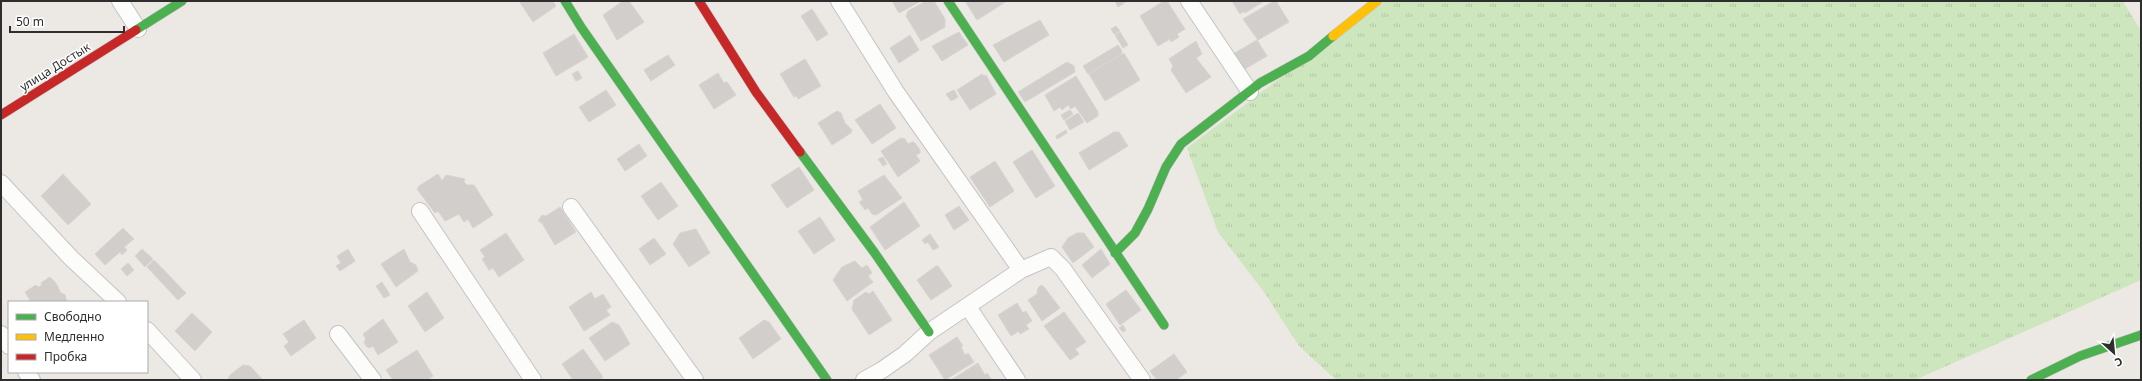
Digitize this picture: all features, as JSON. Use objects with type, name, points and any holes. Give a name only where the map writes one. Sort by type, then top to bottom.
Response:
[{"type":"street","points":[[120,1],[138,29]]},
{"type":"street","name":"улица Достык","points":[[1,115],[182,1]]},
{"type":"street","points":[[565,1],[581,27],[827,380]]},
{"type":"street","points":[[699,1],[776,120],[859,230],[929,332]]},
{"type":"street","points":[[839,1],[896,92],[1021,270]]},
{"type":"street","points":[[948,1],[1164,325]]},
{"type":"street","points":[[1189,1],[1250,92]]},
{"type":"street","points":[[1115,252],[1135,233],[1148,209],[1166,167],[1181,144],[1260,84],[1308,56],[1377,1]]},
{"type":"street","points":[[1,183],[71,258],[117,301]]},
{"type":"street","points":[[571,207],[696,380]]},
{"type":"street","points":[[420,212],[533,380]]},
{"type":"street","points":[[864,380],[905,354],[929,332],[1021,270],[1052,257],[1063,269],[1142,380]]},
{"type":"street","points":[[968,307],[1017,380]]},
{"type":"street","points":[[148,331],[193,380]]},
{"type":"street","points":[[1,334],[8,344]]},
{"type":"street","points":[[338,334],[373,380]]},
{"type":"street","points":[[2031,380],[2080,356],[2141,336]]},
{"type":"green space","points":[[1383,1],[2123,1],[2141,31],[2141,280],[1915,380],[1336,380],[1299,346],[1264,292],[1218,232],[1187,148]]},
{"type":"building","points":[[519,1],[553,1],[556,6],[533,22]]},
{"type":"building","points":[[623,1],[629,1],[644,22],[617,40],[603,15]]},
{"type":"building","points":[[892,1],[921,1],[899,13]]},
{"type":"building","points":[[926,1],[934,1],[945,19],[945,27],[921,41],[906,16],[908,11]]},
{"type":"building","points":[[965,1],[1007,1],[977,20]]},
{"type":"building","points":[[1115,1],[1127,1],[1118,7]]},
{"type":"building","points":[[1164,1],[1167,1],[1185,29],[1177,34],[1179,37],[1171,42],[1170,39],[1158,46],[1140,16]]},
{"type":"building","points":[[1232,1],[1264,1],[1245,13],[1244,11],[1240,14]]},
{"type":"building","points":[[1276,1],[1289,22],[1258,40],[1243,19]]},
{"type":"building","points":[[812,9],[828,34],[817,41],[801,16]]},
{"type":"building","points":[[1040,20],[1049,35],[1004,62],[993,45]]},
{"type":"building","points":[[1116,26],[1120,31],[1114,34],[1111,29]]},
{"type":"building","points":[[959,32],[968,45],[942,61],[932,46]]},
{"type":"building","points":[[1120,32],[1128,45],[1123,48],[1115,35]]},
{"type":"building","points":[[574,34],[588,57],[556,76],[543,53]]},
{"type":"building","points":[[910,35],[919,50],[899,63],[890,48]]},
{"type":"building","points":[[1257,40],[1267,56],[1243,70],[1233,54]]},
{"type":"building","points":[[1196,41],[1202,54],[1196,58],[1211,77],[1186,93],[1171,70],[1173,66],[1169,59]]},
{"type":"building","points":[[1118,45],[1122,51],[1121,54],[1088,74],[1083,66]]},
{"type":"building","points":[[1124,53],[1140,80],[1105,101],[1089,74]]},
{"type":"building","points":[[668,55],[675,65],[651,81],[644,70]]},
{"type":"building","points":[[805,59],[821,86],[798,99],[797,96],[794,97],[780,74]]},
{"type":"building","points":[[1067,62],[1074,66],[1075,72],[1025,102],[1018,92]]},
{"type":"building","points":[[578,71],[582,78],[576,81],[572,74]]},
{"type":"building","points":[[718,73],[724,83],[727,82],[736,95],[714,109],[699,85]]},
{"type":"building","points":[[982,74],[984,76],[986,75],[996,94],[970,110],[957,90]]},
{"type":"building","points":[[1076,76],[1098,112],[1098,116],[1087,123],[1075,106],[1071,109],[1068,105],[1062,110],[1060,107],[1054,111],[1045,95]]},
{"type":"building","points":[[606,90],[616,105],[589,122],[579,107]]},
{"type":"building","points":[[954,90],[958,97],[951,101],[946,94]]},
{"type":"building","points":[[880,104],[896,128],[872,144],[855,120]]},
{"type":"building","points":[[1070,110],[1073,114],[1064,120],[1061,115]]},
{"type":"building","points":[[837,111],[841,113],[845,123],[852,130],[851,133],[832,145],[818,123]]},
{"type":"building","points":[[1078,113],[1084,122],[1070,130],[1065,121]]},
{"type":"building","points":[[1066,130],[1067,133],[1057,139],[1056,136]]},
{"type":"building","points":[[1114,132],[1119,132],[1128,146],[1089,170],[1079,153]]},
{"type":"building","points":[[901,138],[905,139],[908,144],[912,142],[915,143],[920,150],[920,153],[916,155],[920,161],[898,177],[881,151]]},
{"type":"building","points":[[639,144],[647,156],[625,171],[617,159]]},
{"type":"building","points":[[1032,150],[1055,186],[1036,198],[1013,162]]},
{"type":"building","points":[[883,157],[887,164],[883,166],[878,159]]},
{"type":"building","points":[[995,161],[1014,191],[990,207],[970,177]]},
{"type":"building","points":[[799,167],[814,190],[787,208],[771,185]]},
{"type":"building","points":[[63,174],[91,204],[68,225],[41,196]]},
{"type":"building","points":[[438,174],[442,181],[446,175],[465,179],[464,182],[467,185],[474,185],[493,215],[473,228],[468,219],[464,222],[459,214],[445,221],[438,211],[435,213],[417,189],[419,186]]},
{"type":"building","points":[[884,175],[902,198],[876,215],[872,214],[868,208],[865,210],[859,202],[863,200],[858,191]]},
{"type":"building","points":[[661,182],[678,206],[658,220],[641,196]]},
{"type":"building","points":[[904,202],[920,226],[885,250],[870,227]]},
{"type":"building","points":[[959,206],[969,220],[954,230],[945,215]]},
{"type":"building","points":[[560,207],[576,232],[555,245],[542,223],[538,221],[542,215],[546,216]]},
{"type":"building","points":[[820,217],[835,240],[814,254],[798,231]]},
{"type":"building","points":[[123,228],[134,239],[124,247],[127,250],[122,255],[120,252],[105,265],[95,254]]},
{"type":"building","points":[[696,229],[710,253],[689,267],[673,244],[680,233]]},
{"type":"building","points":[[506,233],[524,260],[499,277],[493,268],[489,270],[482,259],[485,257],[480,250]]},
{"type":"building","points":[[1077,233],[1084,233],[1094,247],[1073,263],[1062,247],[1068,238]]},
{"type":"building","points":[[930,234],[939,247],[933,250],[928,242],[925,244],[922,240]]},
{"type":"building","points":[[654,238],[666,254],[650,265],[639,249]]},
{"type":"building","points":[[142,249],[153,259],[145,267],[135,256]]},
{"type":"building","points":[[348,249],[355,261],[340,271],[336,266],[341,263],[337,256]]},
{"type":"building","points":[[404,249],[410,262],[416,265],[418,271],[396,287],[381,264]]},
{"type":"building","points":[[1101,249],[1110,264],[1092,278],[1082,265]]},
{"type":"building","points":[[154,260],[186,293],[178,300],[147,267]]},
{"type":"building","points":[[855,261],[862,268],[867,265],[872,273],[868,276],[873,282],[847,301],[833,280],[842,267]]},
{"type":"building","points":[[128,263],[134,270],[127,276],[121,269]]},
{"type":"building","points":[[938,266],[952,286],[931,300],[917,280]]},
{"type":"building","points":[[50,277],[56,283],[60,292],[65,295],[67,301],[30,301],[25,292],[36,285],[38,287],[42,285],[41,283]]},
{"type":"building","points":[[382,282],[390,295],[384,298],[376,286]]},
{"type":"building","points":[[1041,285],[1060,308],[1042,321],[1028,300],[1037,294],[1038,288]]},
{"type":"building","points":[[1126,290],[1141,310],[1120,325],[1106,304]]},
{"type":"building","points":[[873,291],[892,320],[869,335],[852,309],[854,300],[866,292],[869,294]]},
{"type":"building","points":[[427,292],[444,318],[425,332],[408,306]]},
{"type":"building","points":[[591,292],[595,299],[603,294],[611,307],[606,310],[610,315],[584,331],[569,307]]},
{"type":"building","points":[[1017,303],[1023,313],[1026,311],[1032,321],[1026,325],[1029,329],[1020,334],[1019,331],[1011,336],[998,315]]},
{"type":"building","points":[[1064,312],[1086,342],[1075,349],[1079,354],[1070,360],[1044,326]]},
{"type":"building","points":[[192,313],[212,332],[195,351],[175,331]]},
{"type":"building","points":[[383,319],[398,342],[378,355],[373,346],[369,348],[366,346],[364,342],[366,339],[363,334]]},
{"type":"building","points":[[304,320],[316,338],[291,356],[284,346],[289,342],[283,334]]},
{"type":"building","points":[[764,320],[769,322],[781,339],[753,359],[739,338]]},
{"type":"building","points":[[612,322],[619,325],[630,344],[605,361],[589,338]]},
{"type":"building","points":[[1123,325],[1126,330],[1123,332],[1119,328]]},
{"type":"building","points":[[957,337],[963,346],[961,347],[965,355],[968,353],[974,362],[945,380],[929,355]]},
{"type":"building","points":[[583,349],[603,377],[599,380],[573,380],[562,364]]},
{"type":"building","points":[[417,350],[433,376],[427,380],[393,380],[386,370]]},
{"type":"building","points":[[1174,354],[1187,372],[1176,380],[1157,380],[1150,371]]},
{"type":"building","points":[[978,363],[985,375],[987,373],[992,380],[951,380]]},
{"type":"building","points":[[243,365],[250,366],[263,380],[228,380],[230,375]]},
{"type":"traffic: fast","points":[[136,30],[182,1]]},
{"type":"traffic: fast","points":[[565,1],[581,27],[827,380]]},
{"type":"traffic: fast","points":[[948,1],[1164,325]]},
{"type":"traffic: fast","points":[[1115,253],[1135,233],[1148,209],[1166,167],[1181,144],[1260,83],[1309,56],[1333,36]]},
{"type":"traffic: fast","points":[[800,152],[874,252],[929,332]]},
{"type":"traffic: fast","points":[[2031,380],[2080,356],[2141,335]]},
{"type":"traffic: slow","points":[[1333,36],[1377,1]]},
{"type":"traffic: jam","points":[[699,1],[756,92],[800,152]]},
{"type":"traffic: jam","points":[[1,115],[136,30]]}]
